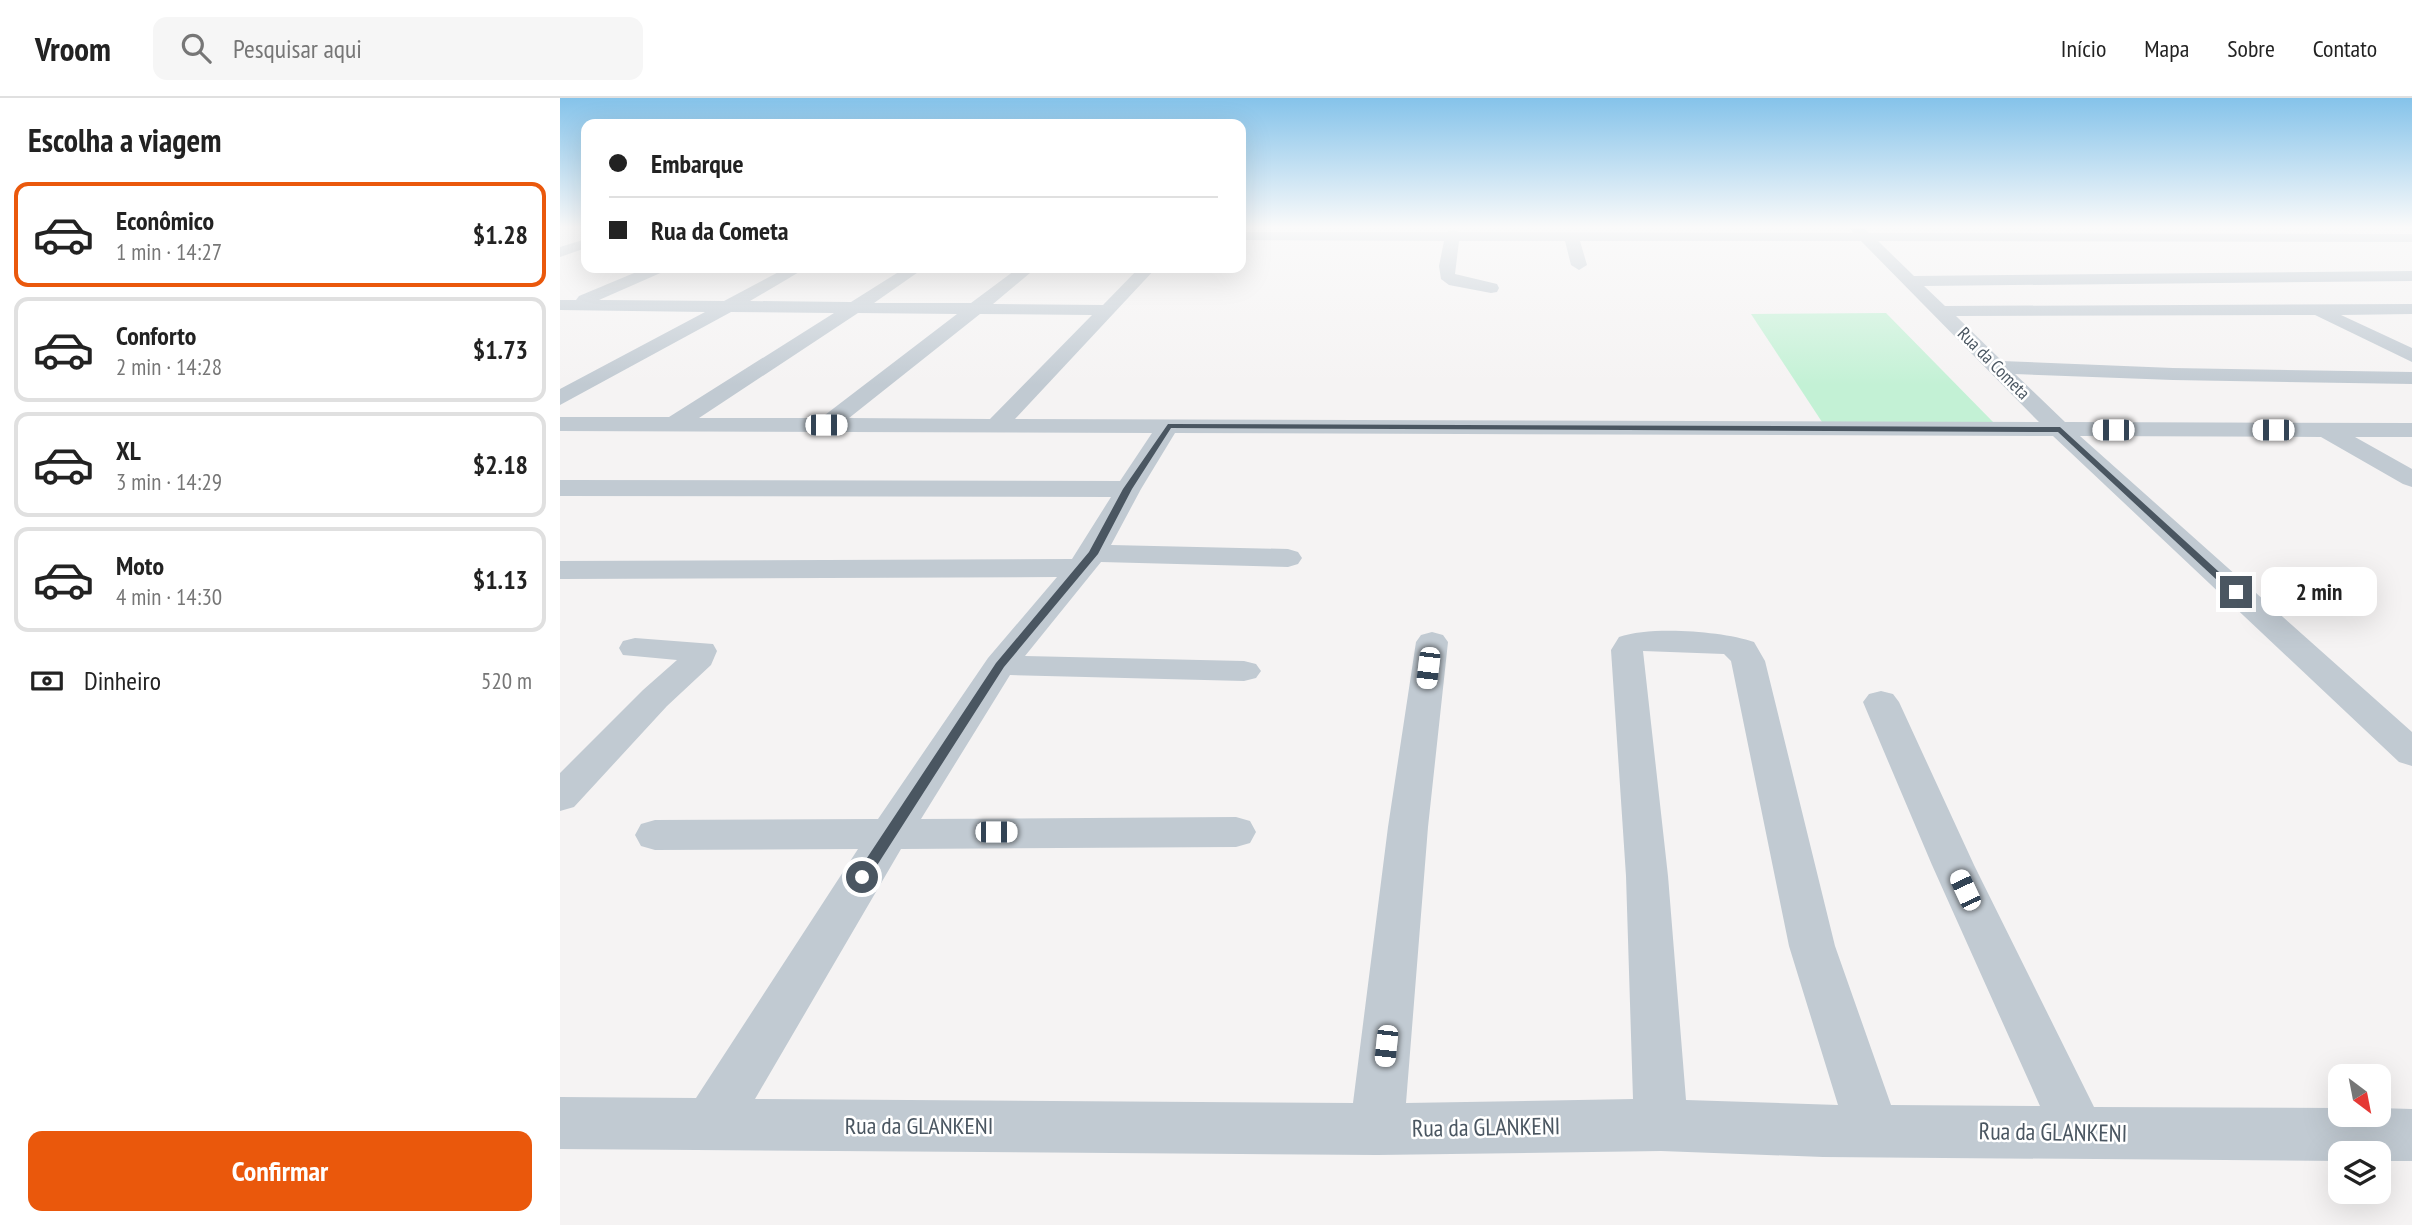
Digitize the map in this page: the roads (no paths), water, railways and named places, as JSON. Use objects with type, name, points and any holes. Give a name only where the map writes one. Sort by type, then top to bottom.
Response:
[{"type":"street","points":[[565,307],[629,281]]},
{"type":"street","points":[[560,398],[775,281]]},
{"type":"street","points":[[674,424],[897,281]]},
{"type":"street","points":[[826,425],[1012,281]]},
{"type":"street","points":[[996,425],[1136,281]]},
{"type":"street","points":[[1454,281],[1491,288]]},
{"type":"street","points":[[1911,281],[1945,281]]},
{"type":"street","name":"Rua da Cometa","points":[[1911,281],[2060,430],[2412,753]]},
{"type":"street","points":[[2257,281],[2412,356]]},
{"type":"street","points":[[565,307],[1108,310]]},
{"type":"street","points":[[1942,311],[2412,309]]},
{"type":"street","points":[[1997,367],[2412,379]]},
{"type":"street","points":[[560,424],[2412,430]]},
{"type":"street","points":[[711,1123],[890,833],[1000,665],[1088,561],[1128,489],[1168,426]]},
{"type":"street","points":[[2326,430],[2412,479]]},
{"type":"street","points":[[560,488],[1128,489]]},
{"type":"street","points":[[560,570],[1288,558]]},
{"type":"street","points":[[1661,1125],[1647,876],[1627,650],[1630,644],[1639,641],[1728,644],[1742,649],[1748,661],[1812,946],[1873,1130]]},
{"type":"street","points":[[1377,1129],[1408,827],[1432,642]]},
{"type":"street","points":[[560,797],[655,698],[699,657],[701,651],[635,648]]},
{"type":"street","points":[[1000,665],[1244,671]]},
{"type":"street","points":[[1881,702],[1953,865],[2079,1133]]},
{"type":"street","points":[[654,835],[1236,832]]},
{"type":"street","name":"Rua da GLANKENI","points":[[560,1123],[1377,1129],[1661,1125],[1823,1131],[2412,1135]]}]
